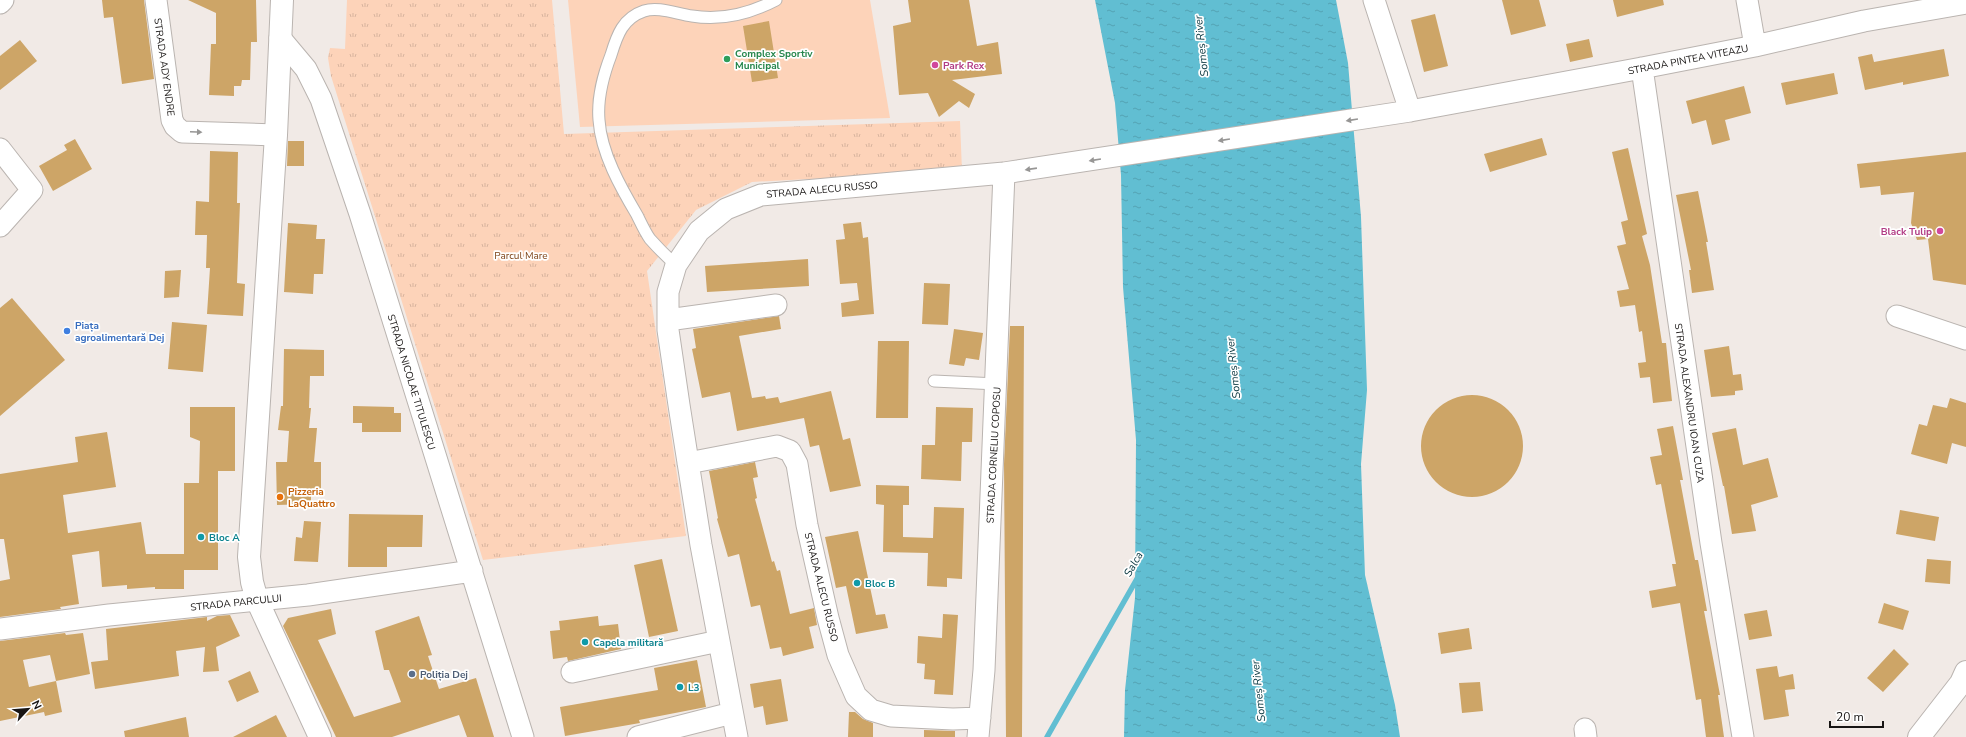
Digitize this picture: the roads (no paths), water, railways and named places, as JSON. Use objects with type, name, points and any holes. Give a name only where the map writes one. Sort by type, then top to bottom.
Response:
[{"type":"main road","points":[[282,0],[276,135],[249,557],[252,582],[257,600],[320,737]]},
{"type":"main road","points":[[1919,737],[1961,683],[1966,672]]},
{"type":"street","points":[[0,3],[3,0]]},
{"type":"street","name":"STRADA ADY ENDRE","points":[[156,0],[172,120],[175,126],[182,132],[276,135]]},
{"type":"street","points":[[1374,0],[1400,112]]},
{"type":"street","points":[[1747,0],[1755,46]]},
{"type":"street","name":"STRADA PINTEA VITEAZU","points":[[1058,166],[1400,112],[1642,68],[1755,46],[1864,21],[1966,3]]},
{"type":"street","name":"STRADA NICOLAE TITULESCU","points":[[280,38],[306,69],[321,99],[360,214],[411,383],[472,571],[523,737]]},
{"type":"street","name":"STRADA ALEXANDRU IOAN CUZA","points":[[1642,68],[1710,535],[1743,737]]},
{"type":"street","points":[[0,149],[32,190],[0,226]]},
{"type":"street","name":"STRADA ALECU RUSSO","points":[[737,737],[688,463],[668,320],[668,292],[676,265],[699,231],[726,209],[761,195],[1004,173],[1058,166]]},
{"type":"street","name":"STRADA CORNELIU COPOSU","points":[[979,727],[984,670],[997,384],[1004,173]]},
{"type":"street","points":[[668,320],[776,305]]},
{"type":"street","points":[[1899,313],[1966,339]]},
{"type":"street","name":"STRADA ALECU RUSSO","points":[[688,463],[777,446],[790,451],[797,464],[807,525],[834,640],[846,675],[856,696],[871,710],[891,716],[953,719],[979,727]]},
{"type":"street","name":"STRADA PARCULUI","points":[[0,629],[109,615],[308,595],[472,571]]},
{"type":"street","points":[[572,672],[719,641]]},
{"type":"street","points":[[638,737],[732,713]]},
{"type":"lane","points":[[676,265],[650,239],[619,185],[606,151],[599,120],[600,91],[616,40],[623,24],[634,15],[646,10],[669,11],[711,19],[737,16],[762,8],[776,0]]},
{"type":"lane","points":[[934,381],[997,384]]},
{"type":"water","name":"Someș River","points":[[1095,0],[1336,0],[1348,63],[1361,217],[1367,390],[1361,464],[1365,575],[1395,705],[1400,737],[1124,737],[1125,690],[1135,598],[1136,440],[1123,287],[1121,175],[1115,103]]},
{"type":"waterway","name":"Salca","points":[[1047,737],[1138,577]]},
{"type":"place","name":"Complex Sportiv Municipal","points":[[727,59]]},
{"type":"place","name":"Park Rex","points":[[935,65]]},
{"type":"place","name":"Black Tulip","points":[[1940,231]]},
{"type":"place","name":"Piața agroalimentară Dej","points":[[67,331]]},
{"type":"place","name":"Pizzeria LaQuattro","points":[[280,497]]},
{"type":"place","name":"Bloc A","points":[[201,537]]},
{"type":"place","name":"Bloc B","points":[[857,583]]},
{"type":"place","name":"Capela militară","points":[[585,642]]},
{"type":"place","name":"Poliția Dej","points":[[412,674]]},
{"type":"place","name":"L3","points":[[680,687]]},
{"type":"park label","name":"Parcul Mare","points":[[521,255]]}]
